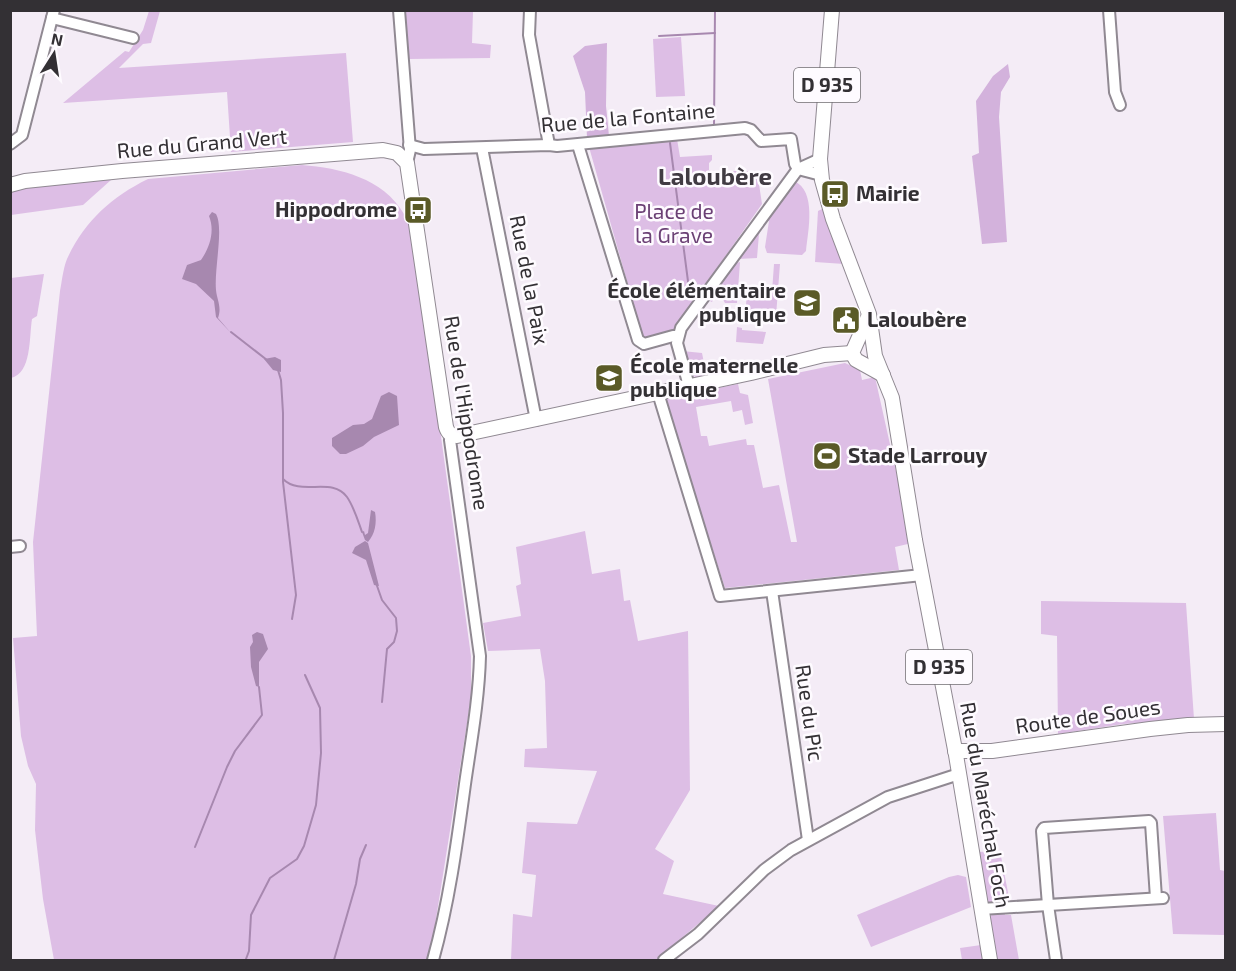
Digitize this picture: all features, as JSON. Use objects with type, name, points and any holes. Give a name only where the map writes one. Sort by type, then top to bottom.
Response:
[{"type":"main road","name":"Rue du Maréchal Foch","points":[[832,10],[820,159],[821,175],[833,219],[869,314],[870,354],[883,375],[892,398],[922,575],[956,751],[990,960]]},
{"type":"main road","name":"Rue du Grand Vert","points":[[10,185],[77,175],[383,150],[402,158]]},
{"type":"main road","name":"Rue de l'Hippodrome","points":[[402,158],[446,427],[452,435]]},
{"type":"main road","points":[[854,348],[869,314]]},
{"type":"main road","points":[[452,435],[457,436],[536,420],[824,355],[854,348],[866,340],[870,354]]},
{"type":"main road","name":"Rue du Maréchal Foch","points":[[854,348],[856,360],[870,354]]},
{"type":"main road","name":"Route de Soues","points":[[956,751],[992,751],[1150,729],[1226,724]]},
{"type":"street","name":"Rue de l'Hippodrome","points":[[399,10],[410,155],[402,158]]},
{"type":"street","points":[[530,10],[529,35],[549,145]]},
{"type":"street","points":[[1109,10],[1115,92],[1120,105]]},
{"type":"street","points":[[10,144],[22,135],[53,14],[133,38]]},
{"type":"street","name":"Rue de la Fontaine","points":[[409,145],[424,149],[578,145],[745,128],[751,130],[760,141],[790,139],[798,169]]},
{"type":"street","points":[[578,145],[638,340],[644,344],[678,336]]},
{"type":"street","name":"Rue de la Paix","points":[[482,148],[536,420]]},
{"type":"street","points":[[688,386],[676,343],[681,328],[798,169],[820,159]]},
{"type":"street","points":[[798,169],[821,175]]},
{"type":"street","points":[[658,393],[720,596],[922,575]]},
{"type":"street","name":"Rue de l'Hippodrome","points":[[433,960],[460,821],[480,685],[480,656],[450,440],[452,435]]},
{"type":"street","name":"Rue du Pic","points":[[772,591],[808,840]]},
{"type":"street","points":[[664,960],[698,934],[764,870],[808,840],[888,797],[959,774]]},
{"type":"street","points":[[981,909],[1048,905],[1160,898],[1151,823],[1147,820],[1044,828],[1042,831],[1048,905],[1056,960]]},
{"type":"green space","points":[[149,11],[160,11],[151,43],[143,44],[119,68],[346,53],[353,142],[231,152],[227,92],[63,103],[125,51],[129,52],[143,30]]},
{"type":"green space","points":[[405,11],[473,11],[472,43],[491,45],[490,58],[409,59]]},
{"type":"green space","points":[[681,37],[685,96],[656,97],[653,39]]},
{"type":"green space","name":"Place de la Grave","points":[[677,139],[680,157],[712,155],[709,170],[713,172],[715,179],[728,178],[729,171],[757,171],[762,204],[673,331],[643,338],[589,147]]},
{"type":"green space","points":[[302,165],[345,172],[373,183],[395,202],[406,218],[415,246],[471,656],[471,698],[432,944],[427,960],[54,960],[43,899],[35,830],[36,784],[28,766],[21,736],[13,638],[37,636],[33,542],[60,291],[66,263],[90,222],[111,202],[148,179]]},
{"type":"green space","points":[[109,177],[111,180],[83,205],[11,215],[10,191],[61,181]]},
{"type":"green space","points":[[794,181],[806,193],[808,202],[809,223],[806,251],[802,255],[767,253],[765,247],[769,221],[766,220]]},
{"type":"green space","points":[[822,209],[828,217],[844,264],[815,262],[818,211]]},
{"type":"green space","points":[[757,231],[760,234],[757,258],[738,259]]},
{"type":"green space","points":[[740,262],[737,303],[725,303],[721,296],[715,296],[712,302],[708,300],[736,263]]},
{"type":"green space","points":[[774,264],[780,264],[776,316],[764,315],[764,318],[758,318],[758,322],[745,321],[747,290],[772,292]]},
{"type":"green space","points":[[44,274],[37,316],[32,319],[26,362],[18,375],[11,378],[11,278]]},
{"type":"green space","points":[[737,327],[742,330],[766,332],[763,344],[736,342]]},
{"type":"green space","points":[[682,351],[702,353],[707,378],[701,379],[692,375]]},
{"type":"green space","points":[[845,363],[860,370],[862,380],[875,377],[912,543],[895,547],[899,570],[725,588],[664,399],[738,384],[740,393],[748,395],[753,423],[745,425],[742,410],[733,412],[731,401],[696,407],[701,436],[707,436],[709,446],[746,439],[747,445],[754,445],[763,488],[779,485],[791,542],[797,542],[768,379]]},
{"type":"green space","points":[[585,531],[592,574],[620,569],[624,601],[630,600],[638,641],[688,631],[690,790],[655,849],[674,861],[663,894],[719,906],[656,960],[511,960],[513,914],[532,917],[536,875],[522,873],[527,822],[577,824],[597,771],[524,767],[525,749],[547,748],[545,681],[540,649],[488,651],[483,623],[521,616],[516,586],[521,584],[516,547]]},
{"type":"green space","points":[[1041,601],[1186,603],[1194,719],[1123,724],[1058,734],[1057,636],[1041,634]]},
{"type":"green space","points":[[1216,813],[1220,870],[1225,871],[1225,935],[1173,934],[1163,816]]},
{"type":"green space","points":[[1000,851],[1010,903],[988,904],[978,852]]},
{"type":"green space","points":[[958,875],[966,877],[971,907],[871,947],[857,915]]},
{"type":"green space","points":[[1004,911],[1005,915],[1011,915],[1019,960],[994,960],[989,917],[996,912]]},
{"type":"green space","points":[[981,945],[984,960],[962,960],[960,948]]},
{"type":"shaded area","points":[[607,43],[606,106],[609,136],[587,138],[585,92],[573,56],[585,46]]},
{"type":"shaded area","points":[[1008,64],[1010,77],[1001,92],[999,117],[1007,242],[982,244],[972,156],[979,153],[976,101],[993,76]]},
{"type":"shaded area","points":[[212,212],[216,214],[219,229],[216,281],[218,318],[231,333],[216,317],[214,301],[196,284],[182,279],[187,265],[201,260],[207,250],[211,239],[209,216]]},
{"type":"shaded area","points":[[275,357],[281,360],[281,372],[273,370],[264,359]]},
{"type":"shaded area","points":[[389,392],[397,396],[399,425],[374,437],[363,446],[346,454],[340,454],[332,446],[332,438],[353,425],[364,424],[372,419],[381,396]]},
{"type":"shaded area","points":[[371,510],[375,512],[376,524],[368,542],[362,532],[364,531],[365,535],[368,533]]},
{"type":"shaded area","points":[[365,541],[368,543],[379,586],[374,585],[366,560],[352,553],[355,547]]},
{"type":"shaded area","points":[[257,632],[263,634],[268,649],[259,662],[259,687],[256,686],[251,667],[250,647],[253,642],[252,635]]},
{"type":"waterway","points":[[714,126],[715,10]]},
{"type":"waterway","points":[[659,36],[715,33]]},
{"type":"waterway","points":[[670,143],[689,289]]},
{"type":"waterway","points":[[231,332],[267,360]]},
{"type":"waterway","points":[[278,370],[281,380],[283,413],[283,482],[296,595],[292,619]]},
{"type":"waterway","points":[[283,479],[298,486],[325,487],[341,491],[352,505],[362,532]]},
{"type":"waterway","points":[[376,583],[382,600],[396,618],[397,631],[394,642],[387,649],[382,702]]},
{"type":"waterway","points":[[246,959],[249,951],[251,915],[270,878],[297,859],[304,846],[316,805],[321,753],[320,708],[305,675]]},
{"type":"waterway","points":[[195,847],[235,751],[262,715],[259,687]]},
{"type":"waterway","points":[[334,960],[356,884],[360,859],[366,845]]},
{"type":"place","name":"Mairie","points":[[835,194]]},
{"type":"place","name":"Hippodrome","points":[[418,210]]},
{"type":"place","name":"École élémentaire publique","points":[[807,303]]},
{"type":"place","name":"Laloubère","points":[[846,320]]},
{"type":"place","name":"École maternelle publique","points":[[609,378]]},
{"type":"place","name":"Stade Larrouy","points":[[827,456]]},
{"type":"district","name":"Laloubère","points":[[715,177]]}]
